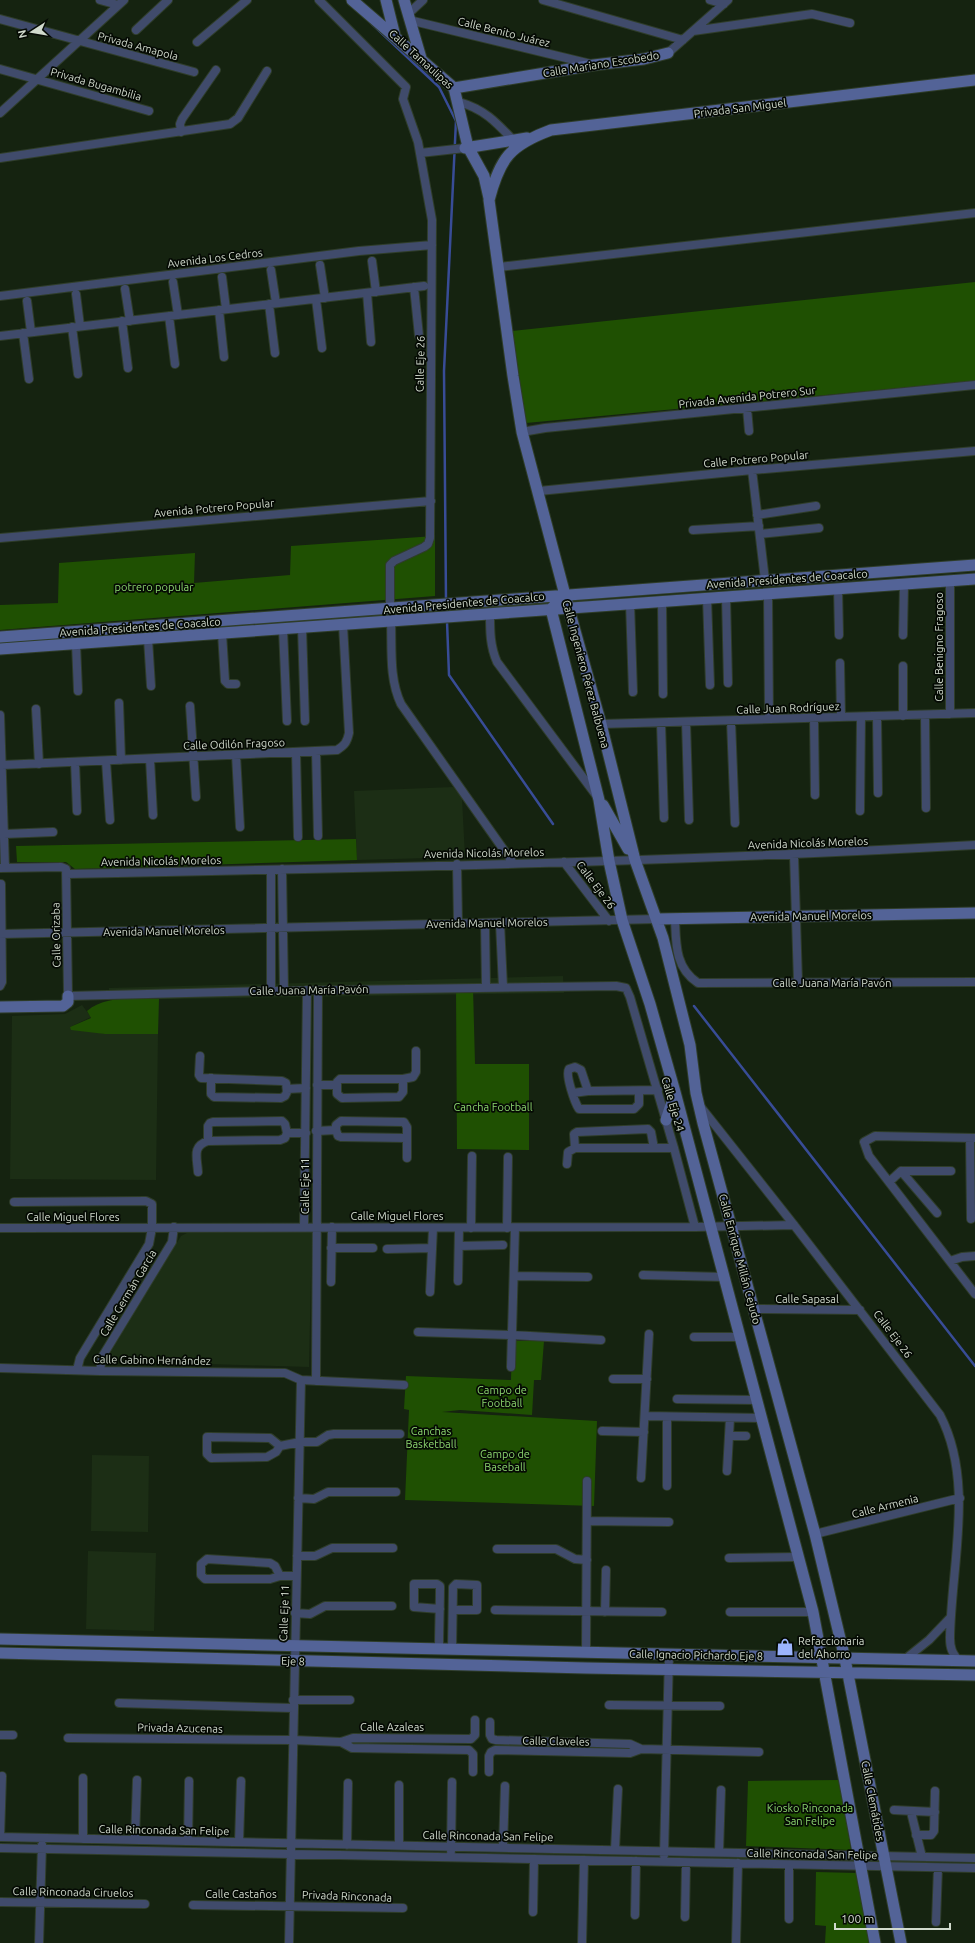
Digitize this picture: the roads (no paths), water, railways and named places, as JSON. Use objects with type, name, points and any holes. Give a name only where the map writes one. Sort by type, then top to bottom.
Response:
[{"type":"main road","name":"Calle Tamaulipas","points":[[352,0],[422,58],[454,88],[459,102],[466,147],[484,176],[490,200]]},
{"type":"main road","points":[[386,0],[396,36]]},
{"type":"main road","points":[[404,0],[408,17],[422,58]]},
{"type":"main road","name":"Calle Mariano Escobedo","points":[[454,88],[594,65],[644,59],[668,53]]},
{"type":"main road","name":"Privada San Miguel","points":[[512,146],[551,130],[975,80]]},
{"type":"main road","points":[[466,147],[512,146]]},
{"type":"main road","points":[[512,146],[501,165],[494,182],[490,200],[513,376],[522,432],[539,491],[564,595]]},
{"type":"main road","name":"Avenida Presidentes de Coacalco","points":[[0,637],[975,565]]},
{"type":"main road","points":[[883,572],[883,585]]},
{"type":"main road","name":"Avenida Presidentes de Coacalco","points":[[0,650],[975,579]]},
{"type":"main road","points":[[690,586],[691,599]]},
{"type":"main road","name":"Calle Ingeniero Pérez Balbuena","points":[[609,861],[599,800],[551,609],[564,595],[569,608],[601,724],[635,860]]},
{"type":"main road","points":[[330,613],[331,625]]},
{"type":"main road","points":[[100,630],[101,642]]},
{"type":"main road","points":[[599,800],[635,860]]},
{"type":"main road","name":"Calle Enrique Millán Cejudo","points":[[635,860],[657,919],[690,1045],[699,1106],[815,1534],[845,1659]]},
{"type":"main road","name":"Calle Enrique Millán Cejudo","points":[[609,861],[622,920],[652,1011],[741,1337],[799,1557],[823,1659]]},
{"type":"main road","name":"Avenida Manuel Morelos","points":[[657,919],[975,913]]},
{"type":"main road","points":[[0,1007],[63,1006],[67,1004],[68,996]]},
{"type":"main road","points":[[666,1120],[675,1092]]},
{"type":"main road","name":"Eje 8","points":[[0,1640],[586,1652]]},
{"type":"main road","name":"Calle Ignacio Pichardo Eje 8","points":[[586,1652],[823,1659],[975,1661]]},
{"type":"main road","name":"Eje 8","points":[[0,1653],[586,1668]]},
{"type":"main road","name":"Calle Clemátides","points":[[823,1659],[876,1943]]},
{"type":"main road","name":"Calle Clemátides","points":[[845,1659],[901,1943]]},
{"type":"main road","name":"Calle Ignacio Pichardo Eje 8","points":[[586,1668],[848,1674],[975,1675]]},
{"type":"street","points":[[100,0],[121,3]]},
{"type":"street","points":[[136,30],[168,0]]},
{"type":"street","points":[[197,42],[247,0]]},
{"type":"street","name":"Calle Eje 26","points":[[319,0],[406,86],[407,90],[404,100],[410,114],[420,153],[432,220],[430,538],[428,544],[394,561],[390,565],[390,609]]},
{"type":"street","points":[[408,17],[423,0]]},
{"type":"street","points":[[542,0],[683,40]]},
{"type":"street","points":[[710,0],[726,2]]},
{"type":"street","name":"Calle Mariano Escobedo","points":[[668,53],[726,2]]},
{"type":"street","points":[[0,113],[121,3]]},
{"type":"street","points":[[693,31],[812,14],[850,23]]},
{"type":"street","name":"Calle Benito Juárez","points":[[408,17],[594,65]]},
{"type":"street","name":"Privada Amapola","points":[[0,19],[77,42],[194,72]]},
{"type":"street","name":"Privada Bugambilia","points":[[0,69],[149,110]]},
{"type":"street","points":[[181,132],[180,124],[182,118],[216,70]]},
{"type":"street","points":[[0,158],[42,150],[181,132],[235,122],[267,71]]},
{"type":"street","points":[[459,102],[473,106],[484,112],[512,146]]},
{"type":"street","points":[[420,153],[466,147]]},
{"type":"street","points":[[499,267],[975,213]]},
{"type":"street","name":"Avenida Los Cedros","points":[[0,296],[359,251],[432,245]]},
{"type":"street","points":[[372,261],[376,292]]},
{"type":"street","points":[[320,265],[322,348]]},
{"type":"street","points":[[271,270],[275,353]]},
{"type":"street","points":[[222,277],[224,357]]},
{"type":"street","points":[[173,282],[178,315]]},
{"type":"street","points":[[0,336],[424,286]]},
{"type":"street","points":[[414,287],[419,336]]},
{"type":"street","points":[[125,289],[128,368]]},
{"type":"street","points":[[367,293],[371,342]]},
{"type":"street","points":[[76,294],[78,374]]},
{"type":"street","points":[[27,301],[29,379]]},
{"type":"street","points":[[169,316],[175,364]]},
{"type":"street","name":"Privada Avenida Potrero Sur","points":[[522,432],[545,428],[975,385]]},
{"type":"street","points":[[747,408],[749,431]]},
{"type":"street","name":"Calle Potrero Popular","points":[[539,491],[752,470],[975,451]]},
{"type":"street","points":[[752,470],[765,580]]},
{"type":"street","name":"Avenida Potrero Popular","points":[[0,538],[431,501]]},
{"type":"street","points":[[757,515],[816,506]]},
{"type":"street","points":[[693,530],[820,528]]},
{"type":"street","name":"Calle Benigno Fragoso","points":[[950,580],[950,714]]},
{"type":"street","points":[[903,635],[904,584]]},
{"type":"street","points":[[838,588],[839,635]]},
{"type":"street","points":[[768,594],[769,719]]},
{"type":"street","points":[[726,596],[728,683]]},
{"type":"street","points":[[706,598],[710,685]]},
{"type":"street","points":[[662,601],[663,694]]},
{"type":"street","points":[[630,603],[633,692]]},
{"type":"street","points":[[490,614],[491,644],[497,662],[599,800]]},
{"type":"street","points":[[391,621],[393,681],[401,704],[513,863]]},
{"type":"street","name":"Calle Odilón Fragoso","points":[[2,765],[337,750],[344,746],[348,741],[349,732],[343,625]]},
{"type":"street","points":[[302,628],[305,721]]},
{"type":"street","points":[[283,629],[287,721]]},
{"type":"street","points":[[222,634],[225,681],[228,684],[236,684]]},
{"type":"street","points":[[148,639],[151,686]]},
{"type":"street","points":[[76,644],[78,691]]},
{"type":"street","points":[[840,663],[841,717]]},
{"type":"street","points":[[903,666],[903,716]]},
{"type":"street","points":[[119,703],[121,760]]},
{"type":"street","points":[[190,706],[196,797]]},
{"type":"street","points":[[36,709],[39,764]]},
{"type":"street","name":"Calle Juan Rodríguez","points":[[601,724],[975,713]]},
{"type":"street","points":[[0,715],[4,834],[3,868]]},
{"type":"street","points":[[925,715],[926,808]]},
{"type":"street","points":[[877,716],[878,793]]},
{"type":"street","points":[[860,810],[861,717]]},
{"type":"street","points":[[814,718],[815,795]]},
{"type":"street","points":[[731,720],[735,823]]},
{"type":"street","points":[[661,722],[664,818]]},
{"type":"street","points":[[686,722],[689,820]]},
{"type":"street","points":[[296,752],[298,837]]},
{"type":"street","points":[[316,752],[318,836]]},
{"type":"street","points":[[236,755],[240,827]]},
{"type":"street","points":[[150,759],[152,815]]},
{"type":"street","points":[[106,761],[110,820]]},
{"type":"street","points":[[75,762],[77,811]]},
{"type":"street","points":[[4,834],[53,832]]},
{"type":"street","name":"Avenida Nicolás Morelos","points":[[3,868],[63,867],[66,869],[66,874],[282,870],[794,855],[975,846]]},
{"type":"street","points":[[794,855],[798,982]]},
{"type":"street","name":"Calle Eje 26","points":[[564,862],[610,921]]},
{"type":"street","points":[[457,864],[458,924]]},
{"type":"street","points":[[271,870],[271,991]]},
{"type":"street","points":[[282,870],[284,991]]},
{"type":"street","name":"Calle Orizaba","points":[[66,874],[68,996]]},
{"type":"street","points":[[0,986],[2,982],[1,884]]},
{"type":"street","name":"Avenida Manuel Morelos","points":[[1,934],[283,929],[657,919]]},
{"type":"street","name":"Calle Juana María Pavón","points":[[675,919],[675,941],[682,968],[698,983],[975,982]]},
{"type":"street","points":[[485,923],[486,987]]},
{"type":"street","points":[[500,923],[503,987]]},
{"type":"street","name":"Calle Juana María Pavón","points":[[68,996],[486,987],[616,986],[626,988]]},
{"type":"street","name":"Calle Eje 24","points":[[626,988],[658,1090],[695,1227]]},
{"type":"street","points":[[304,1227],[307,990]]},
{"type":"street","name":"Calle Eje 11","points":[[316,1381],[316,1131],[318,990]]},
{"type":"street","points":[[403,1079],[403,1094],[397,1098],[342,1098],[337,1094],[336,1085],[338,1080],[342,1079],[411,1078],[415,1075],[416,1051]]},
{"type":"street","points":[[200,1056],[200,1077],[282,1081],[286,1083],[287,1089],[286,1094],[281,1098],[214,1097],[211,1094],[211,1078]]},
{"type":"street","points":[[588,1091],[580,1070],[575,1067],[567,1071],[573,1093],[580,1109],[634,1109],[639,1104],[639,1091]]},
{"type":"street","points":[[317,1085],[336,1085]]},
{"type":"street","points":[[287,1089],[306,1088]]},
{"type":"street","points":[[573,1093],[588,1091],[658,1090]]},
{"type":"street","name":"Calle Eje 26","points":[[699,1106],[860,1310],[940,1415],[946,1426],[957,1464],[960,1498],[950,1618],[950,1648],[952,1654],[959,1661]]},
{"type":"street","points":[[208,1141],[208,1126],[213,1122],[282,1121],[287,1134]]},
{"type":"street","points":[[407,1138],[341,1137],[338,1136],[336,1125],[342,1121],[402,1121],[407,1125],[407,1138],[407,1158]]},
{"type":"street","points":[[575,1148],[574,1134],[577,1132],[648,1129],[651,1132],[654,1148]]},
{"type":"street","points":[[316,1131],[336,1130]]},
{"type":"street","points":[[287,1134],[306,1133]]},
{"type":"street","points":[[198,1172],[197,1147],[200,1144],[208,1141],[280,1140],[285,1138],[287,1134]]},
{"type":"street","points":[[971,1219],[973,1164],[972,1138],[875,1136],[864,1142],[869,1156],[975,1294]]},
{"type":"street","points":[[567,1164],[568,1152],[575,1148],[674,1148]]},
{"type":"street","points":[[471,1228],[472,1156]]},
{"type":"street","points":[[508,1157],[514,1276],[511,1367]]},
{"type":"street","points":[[889,1182],[901,1171],[951,1171]]},
{"type":"street","points":[[901,1171],[937,1212]]},
{"type":"street","name":"Calle Germán García","points":[[14,1202],[146,1201],[152,1204],[152,1228],[149,1244],[80,1358],[77,1370]]},
{"type":"street","name":"Calle Miguel Flores","points":[[0,1228],[511,1228],[794,1225]]},
{"type":"street","name":"Calle Germán García","points":[[100,1371],[102,1357],[172,1242],[174,1227]]},
{"type":"street","points":[[331,1282],[332,1227]]},
{"type":"street","points":[[430,1292],[433,1228]]},
{"type":"street","points":[[458,1281],[459,1228]]},
{"type":"street","points":[[459,1246],[503,1245]]},
{"type":"street","points":[[331,1248],[373,1248]]},
{"type":"street","points":[[387,1249],[432,1248]]},
{"type":"street","points":[[950,1261],[962,1257],[975,1256]]},
{"type":"street","points":[[643,1275],[724,1277]]},
{"type":"street","points":[[514,1276],[588,1277]]},
{"type":"street","name":"Calle Sapasal","points":[[753,1309],[860,1310]]},
{"type":"street","points":[[418,1332],[601,1340]]},
{"type":"street","points":[[642,1478],[649,1334]]},
{"type":"street","points":[[694,1337],[741,1337]]},
{"type":"street","name":"Calle Gabino Hernández","points":[[0,1368],[100,1371],[285,1372],[301,1380]]},
{"type":"street","points":[[613,1379],[647,1379]]},
{"type":"street","points":[[301,1380],[404,1385]]},
{"type":"street","name":"Calle Eje 11","points":[[288,1943],[301,1380]]},
{"type":"street","points":[[677,1399],[757,1400]]},
{"type":"street","points":[[645,1416],[762,1418]]},
{"type":"street","points":[[667,1416],[667,1486]]},
{"type":"street","points":[[727,1472],[730,1418]]},
{"type":"street","points":[[602,1431],[644,1432]]},
{"type":"street","points":[[280,1446],[270,1438],[210,1437],[206,1440],[206,1454],[210,1458],[267,1457],[276,1452],[280,1446],[300,1442],[317,1442],[328,1435],[400,1434]]},
{"type":"street","points":[[729,1436],[746,1436]]},
{"type":"street","points":[[586,1652],[588,1481]]},
{"type":"street","points":[[298,1498],[314,1499],[328,1492],[396,1492]]},
{"type":"street","name":"Calle Armenia","points":[[815,1534],[960,1498]]},
{"type":"street","points":[[587,1521],[668,1522]]},
{"type":"street","points":[[297,1556],[315,1556],[332,1548],[393,1548]]},
{"type":"street","points":[[497,1549],[556,1550],[575,1559],[587,1560]]},
{"type":"street","points":[[729,1558],[799,1557]]},
{"type":"street","points":[[280,1576],[275,1566],[270,1563],[207,1559],[201,1564],[201,1575],[205,1579],[270,1579],[280,1576],[296,1576]]},
{"type":"street","points":[[605,1612],[606,1570]]},
{"type":"street","points":[[439,1649],[440,1609],[439,1584],[414,1584],[413,1605],[416,1608],[440,1609]]},
{"type":"street","points":[[452,1650],[453,1610],[454,1585],[477,1585],[478,1607],[475,1610],[453,1610]]},
{"type":"street","points":[[295,1613],[310,1614],[325,1606],[392,1606]]},
{"type":"street","points":[[495,1610],[662,1612]]},
{"type":"street","points":[[730,1612],[813,1612]]},
{"type":"street","points":[[904,1660],[929,1640],[950,1618]]},
{"type":"street","points":[[664,1862],[669,1655]]},
{"type":"street","points":[[119,1703],[293,1704],[350,1700]]},
{"type":"street","points":[[608,1705],[720,1706]]},
{"type":"street","name":"Calle Azaleas","points":[[292,1740],[341,1742],[353,1738],[471,1739],[475,1735],[475,1720]]},
{"type":"street","points":[[490,1722],[490,1735],[492,1739],[496,1740],[630,1744],[641,1749],[759,1752]]},
{"type":"street","points":[[0,1735],[13,1735]]},
{"type":"street","name":"Privada Azucenas","points":[[68,1738],[292,1740]]},
{"type":"street","points":[[341,1742],[352,1748],[469,1750],[473,1754],[473,1772]]},
{"type":"street","name":"Calle Claveles","points":[[489,1772],[489,1756],[491,1752],[495,1750],[630,1753],[641,1749]]},
{"type":"street","points":[[0,1837],[2,1776]]},
{"type":"street","points":[[83,1778],[83,1839]]},
{"type":"street","points":[[135,1840],[137,1780]]},
{"type":"street","points":[[188,1841],[189,1781]]},
{"type":"street","points":[[239,1842],[241,1781]]},
{"type":"street","points":[[451,1857],[452,1782]]},
{"type":"street","points":[[347,1845],[348,1783]]},
{"type":"street","points":[[399,1785],[399,1846]]},
{"type":"street","points":[[503,1848],[505,1786]]},
{"type":"street","points":[[615,1850],[618,1789]]},
{"type":"street","points":[[719,1852],[721,1790]]},
{"type":"street","points":[[916,1835],[932,1835],[934,1831],[935,1791]]},
{"type":"street","points":[[894,1810],[935,1812]]},
{"type":"street","points":[[911,1812],[922,1857]]},
{"type":"street","name":"Calle Rinconada San Felipe","points":[[0,1837],[719,1852],[861,1861]]},
{"type":"street","points":[[39,1943],[42,1838]]},
{"type":"street","name":"Calle Rinconada San Felipe","points":[[0,1848],[789,1865],[886,1861],[922,1857],[975,1858]]},
{"type":"street","points":[[533,1912],[534,1859]]},
{"type":"street","points":[[582,1943],[584,1860]]},
{"type":"street","points":[[635,1915],[636,1861]]},
{"type":"street","name":"Calle Rinconada San Felipe","points":[[886,1861],[938,1868],[975,1868]]},
{"type":"street","points":[[685,1916],[686,1863]]},
{"type":"street","points":[[736,1943],[738,1864]]},
{"type":"street","points":[[789,1865],[789,1919]]},
{"type":"street","points":[[936,1922],[938,1868]]},
{"type":"street","name":"Calle Rinconada Ciruelos","points":[[0,1902],[145,1904]]},
{"type":"street","name":"Calle Castaños","points":[[193,1905],[289,1905]]},
{"type":"street","name":"Privada Rinconada","points":[[289,1905],[403,1908]]},
{"type":"waterway","points":[[372,24],[439,87],[456,121],[444,371],[446,602]]},
{"type":"waterway","points":[[447,621],[449,675],[553,824]]},
{"type":"waterway","points":[[694,1006],[975,1366]]},
{"type":"place","name":"Refaccionaria del Ahorro","points":[[785,1647]]},
{"type":"park label","name":"potrero popular","points":[[154,587]]},
{"type":"park label","name":"Cancha Football","points":[[493,1107]]},
{"type":"park label","name":"Campo de Football","points":[[502,1396]]},
{"type":"park label","name":"Canchas Basketball","points":[[431,1437]]},
{"type":"park label","name":"Campo de Baseball","points":[[505,1460]]},
{"type":"park label","name":"Kiosko Rinconada San Felipe","points":[[810,1814]]}]
